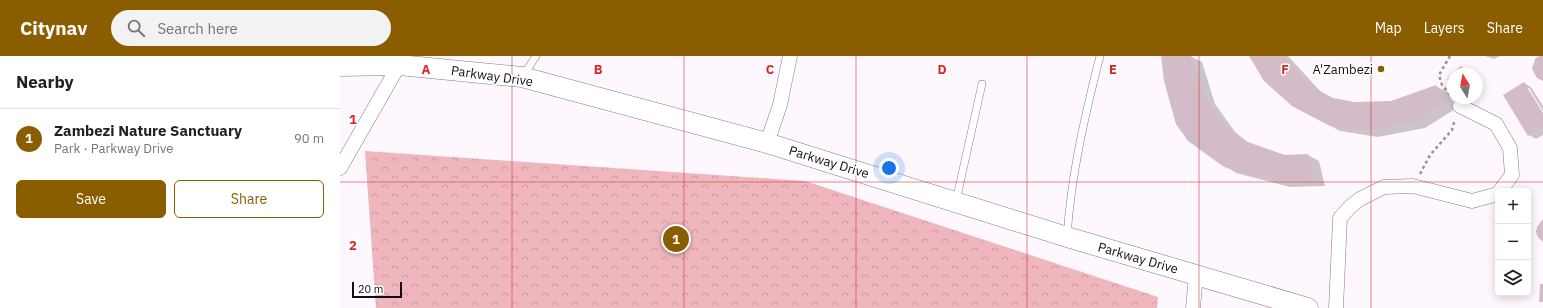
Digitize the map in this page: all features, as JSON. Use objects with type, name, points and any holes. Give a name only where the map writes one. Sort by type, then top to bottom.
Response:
[{"type":"street","points":[[767,144],[780,105],[790,56]]},
{"type":"street","name":"Parkway Drive","points":[[340,66],[394,60],[522,78],[767,144],[956,201],[1067,237],[1308,308]]},
{"type":"street","points":[[340,168],[394,60]]},
{"type":"street","points":[[1461,104],[1496,124],[1510,148],[1512,175],[1502,188]]},
{"type":"street","points":[[1336,308],[1340,218],[1350,206],[1384,187],[1413,186],[1472,201],[1495,195]]},
{"type":"street","points":[[1193,308],[1196,275]]},
{"type":"lane","points":[[522,78],[536,56]]},
{"type":"lane","points":[[1067,237],[1085,112],[1100,56]]},
{"type":"lane","points":[[956,201],[982,84]]},
{"type":"path","points":[[1447,91],[1442,85],[1439,75],[1450,56]]},
{"type":"path","points":[[1413,186],[1430,155],[1452,130],[1457,104]]},
{"type":"green space","points":[[365,151],[805,181],[1158,297],[1157,308],[376,308]]},
{"type":"building","points":[[1161,56],[1191,56],[1204,96],[1223,125],[1245,141],[1285,155],[1308,154],[1315,180],[1279,181],[1224,167],[1188,141],[1176,124],[1164,81]]},
{"type":"building","points":[[1249,56],[1283,56],[1311,86],[1333,98],[1354,102],[1391,101],[1436,85],[1447,101],[1414,122],[1366,131],[1328,125],[1292,106],[1264,81]]},
{"type":"building","points":[[1539,56],[1543,56],[1543,81],[1537,78],[1532,69],[1535,59]]},
{"type":"building","points":[[1524,82],[1543,113],[1543,127],[1528,136],[1503,95]]},
{"type":"building","points":[[1543,219],[1543,242],[1538,237],[1536,232],[1537,227]]},
{"type":"building","points":[[1540,284],[1543,284],[1543,302],[1539,302]]},
{"type":"place","name":"A'Zambezi","points":[[1381,69]]},
{"type":"place","name":"Zambezi Nature Sanctuary","points":[[676,239]]}]
